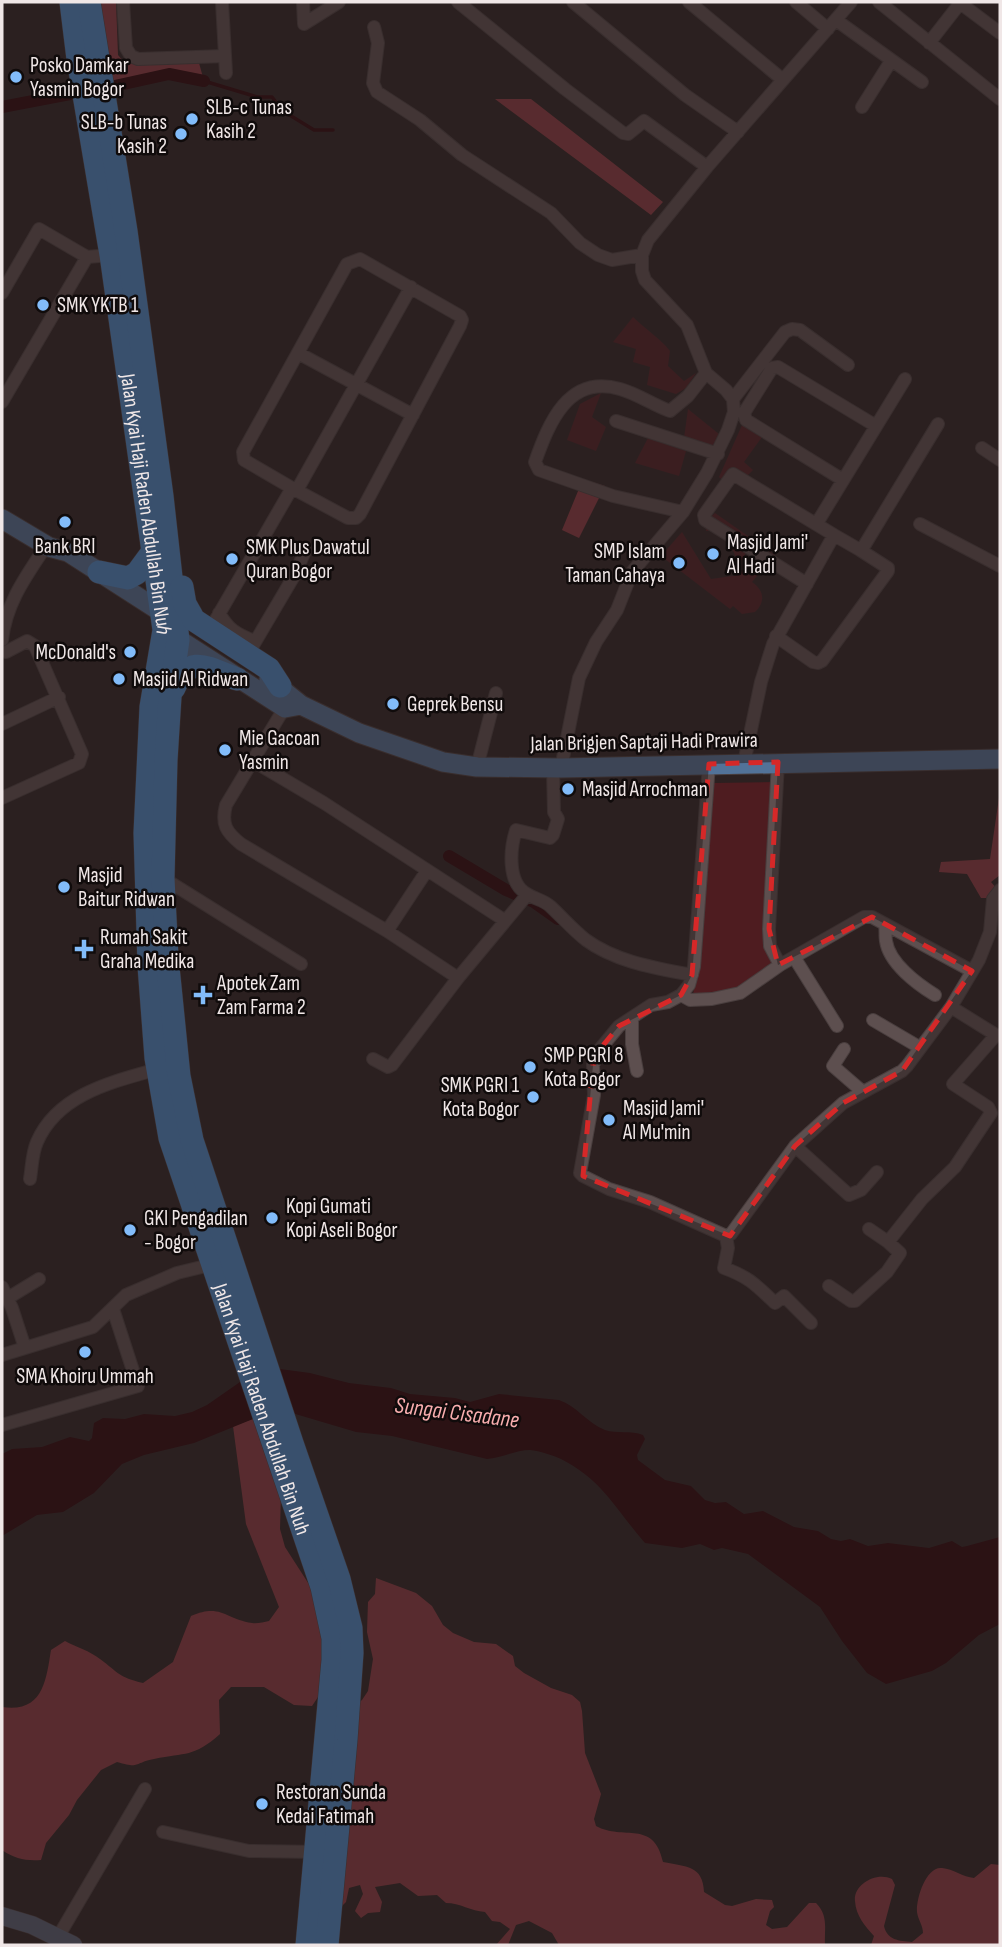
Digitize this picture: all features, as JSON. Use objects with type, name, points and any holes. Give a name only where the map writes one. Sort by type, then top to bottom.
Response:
[{"type":"highway","name":"Jalan Kyai Haji Raden Abdullah Bin Nuh","points":[[71,2],[87,58],[126,231],[162,496],[165,624],[149,966],[158,1069],[170,1138],[224,1266]]},
{"type":"highway","name":"Jalan Kyai Haji Raden Abdullah Bin Nuh","points":[[89,2],[87,58],[111,255],[151,554],[165,624]]},
{"type":"highway","points":[[162,496],[172,527],[185,604],[194,620],[251,647],[289,699]]},
{"type":"highway","points":[[99,572],[128,578],[137,573],[151,554]]},
{"type":"highway","points":[[161,702],[149,627],[165,624]]},
{"type":"highway","points":[[161,702],[178,677],[190,666],[201,665],[237,679]]},
{"type":"highway","name":"Jalan Kyai Haji Raden Abdullah Bin Nuh","points":[[155,836],[163,878],[167,957],[179,1076],[192,1140],[224,1266],[330,1583],[351,1628],[352,1653],[327,1945]]},
{"type":"highway","name":"Jalan Kyai Haji Raden Abdullah Bin Nuh","points":[[307,1945],[333,1660],[330,1583]]},
{"type":"main road","points":[[2,519],[47,547],[62,563],[165,624],[211,627],[289,699]]},
{"type":"main road","points":[[47,547],[68,552],[99,572],[237,679],[289,699]]},
{"type":"main road","name":"Jalan Brigjen Saptaji Hadi Prawira","points":[[289,699],[359,733],[443,762],[477,767],[557,768],[1000,759]]},
{"type":"street","points":[[123,2],[126,48],[131,56],[138,59],[225,56]]},
{"type":"street","points":[[222,2],[226,73]]},
{"type":"street","points":[[303,2],[304,24],[339,2]]},
{"type":"street","points":[[458,2],[623,133],[628,134],[644,121],[706,167]]},
{"type":"street","points":[[573,2],[685,95],[738,132]]},
{"type":"street","points":[[689,2],[783,80]]},
{"type":"street","points":[[796,2],[922,82]]},
{"type":"street","points":[[692,975],[654,968],[610,955],[586,940],[547,903],[525,897],[514,881],[514,832],[519,830],[552,838],[558,819],[554,812],[557,768],[579,678],[596,642],[617,610],[632,572],[683,512],[718,454],[734,412],[733,399],[706,373],[687,325],[645,280],[642,255],[648,240],[706,167],[851,2]]},
{"type":"street","points":[[929,43],[960,2],[1000,33]]},
{"type":"street","points":[[886,4],[929,43],[1000,99]]},
{"type":"street","points":[[374,27],[379,43],[373,83],[377,92],[420,120],[462,155],[551,213],[588,249],[612,260],[642,255]]},
{"type":"street","points":[[862,107],[891,61]]},
{"type":"street","points":[[2,293],[39,229],[87,257],[111,255]]},
{"type":"street","points":[[3,395],[87,257]]},
{"type":"street","points":[[360,259],[411,287],[460,316],[462,320],[356,518],[344,516],[244,460],[243,452],[298,353],[347,264],[354,260],[360,259]]},
{"type":"street","points":[[211,627],[356,385],[411,287]]},
{"type":"street","points":[[733,399],[785,332],[792,329],[800,330],[848,365]]},
{"type":"street","points":[[298,353],[413,415]]},
{"type":"street","points":[[843,480],[746,420],[744,413],[772,369],[779,367],[876,426]]},
{"type":"street","points":[[683,512],[613,496],[539,470],[535,462],[556,412],[588,388],[619,388],[670,411],[688,396],[706,373]]},
{"type":"street","points":[[817,523],[905,379]]},
{"type":"street","points":[[615,421],[718,454]]},
{"type":"street","points":[[860,550],[938,424]]},
{"type":"street","points":[[982,448],[1000,460]]},
{"type":"street","points":[[776,635],[813,662],[822,661],[888,571],[817,523],[733,474],[703,518],[807,584]]},
{"type":"street","points":[[920,524],[1000,566]]},
{"type":"street","points":[[744,763],[761,682],[776,635],[834,535]]},
{"type":"street","points":[[2,798],[79,763],[82,754],[36,646],[27,641],[3,647],[4,622],[17,590],[47,547]]},
{"type":"street","points":[[251,647],[294,576],[306,549]]},
{"type":"street","points":[[477,767],[496,693]]},
{"type":"street","points":[[2,724],[59,697]]},
{"type":"street","points":[[289,699],[226,805],[224,824],[227,831],[240,844],[387,930],[458,978]]},
{"type":"street","points":[[253,761],[324,803],[426,872],[504,920]]},
{"type":"street","points":[[778,762],[769,929],[770,946],[780,965]]},
{"type":"street","points":[[709,764],[689,985],[681,995],[651,1006],[619,1026],[600,1049],[593,1065],[594,1095],[580,1173],[609,1189],[650,1202],[726,1236],[732,1234],[795,1146],[843,1103],[902,1071],[951,1007],[985,947],[990,932],[993,899],[1000,890]]},
{"type":"street","points":[[387,930],[426,872]]},
{"type":"street","points":[[163,878],[302,964]]},
{"type":"street","points":[[373,1059],[390,1067],[504,920],[525,897]]},
{"type":"street","points":[[681,995],[690,1000],[740,993],[780,965],[864,917],[872,917],[972,971]]},
{"type":"street","points":[[885,924],[886,943],[891,954],[915,980],[935,995]]},
{"type":"street","points":[[794,957],[837,1026]]},
{"type":"street","points":[[888,1242],[922,1199],[955,1167],[991,1113],[988,1107],[953,1084],[998,1033],[951,1007]]},
{"type":"street","points":[[632,1019],[632,1044],[637,1071]]},
{"type":"street","points":[[873,1020],[919,1047]]},
{"type":"street","points":[[844,1049],[833,1066],[863,1092]]},
{"type":"street","points":[[30,1179],[35,1144],[47,1123],[69,1102],[106,1084],[158,1069]]},
{"type":"street","points":[[795,1146],[849,1195],[861,1190],[877,1172]]},
{"type":"street","points":[[829,1286],[855,1301],[887,1272],[900,1253],[869,1229]]},
{"type":"street","points":[[726,1236],[728,1248],[724,1268],[755,1282],[775,1303],[785,1296],[811,1323]]},
{"type":"street","points":[[2,1355],[93,1326],[127,1295],[177,1273],[224,1266]]},
{"type":"street","points":[[25,1348],[5,1293],[39,1279]]},
{"type":"street","points":[[2,1425],[138,1386],[113,1309]]},
{"type":"street","points":[[2,1916],[65,1941],[145,1789]]},
{"type":"street","points":[[163,1832],[249,1851],[317,1852]]},
{"type":"highlighted area","points":[[778,762],[769,929],[778,965],[872,917],[972,971],[902,1071],[843,1103],[795,1146],[730,1236],[583,1176],[593,1065],[600,1049],[619,1026],[681,995],[692,975],[709,764]]},
{"type":"shaded area","points":[[90,2],[116,2],[118,55],[123,61],[148,64],[199,63],[204,81],[169,74],[110,87]]},
{"type":"shaded area","points":[[495,99],[531,99],[663,202],[651,215]]},
{"type":"shaded area","points":[[633,317],[670,351],[668,366],[684,381],[696,373],[686,388],[676,394],[647,385],[650,367],[633,362],[636,349],[613,342]]},
{"type":"shaded area","points":[[601,393],[592,417],[606,427],[596,451],[567,440],[580,404]]},
{"type":"shaded area","points":[[688,409],[719,434],[713,447],[684,438]]},
{"type":"shaded area","points":[[746,416],[767,430],[744,462],[753,470],[743,480],[727,485],[719,477]]},
{"type":"shaded area","points":[[648,438],[686,451],[679,476],[635,463]]},
{"type":"shaded area","points":[[583,479],[605,486],[579,538],[562,530]]},
{"type":"shaded area","points":[[715,513],[775,555],[752,582],[762,596],[761,604],[755,612],[742,614],[733,606],[730,609],[661,556],[682,532],[711,579],[739,575],[754,558],[747,551],[739,565],[726,534],[717,530],[706,531],[706,521]]},
{"type":"shaded area","points":[[774,782],[775,963],[733,992],[693,997],[714,783]]},
{"type":"shaded area","points":[[1000,791],[1000,875],[991,882],[997,889],[990,898],[981,898],[967,874],[939,872],[941,862],[990,859]]},
{"type":"shaded area","points":[[258,1417],[281,1493],[280,1529],[285,1547],[312,1589],[325,1622],[322,1691],[312,1706],[294,1705],[264,1687],[231,1687],[219,1700],[220,1734],[211,1742],[189,1753],[134,1765],[117,1762],[101,1770],[46,1843],[41,1860],[21,1859],[7,1853],[2,1850],[2,1707],[16,1708],[34,1700],[44,1683],[51,1650],[65,1641],[96,1656],[123,1676],[143,1683],[173,1662],[191,1616],[216,1611],[243,1621],[258,1623],[269,1621],[279,1607],[246,1524],[233,1426]]},
{"type":"shaded area","points":[[376,1578],[416,1593],[432,1606],[443,1625],[453,1633],[474,1642],[496,1644],[513,1656],[515,1666],[524,1673],[551,1688],[572,1695],[580,1702],[585,1753],[601,1794],[594,1819],[596,1826],[653,1840],[663,1862],[697,1872],[704,1892],[725,1905],[732,1906],[756,1899],[772,1900],[774,1907],[766,1925],[772,1929],[787,1927],[809,1903],[816,1903],[823,1913],[825,1945],[559,1945],[552,1933],[529,1921],[516,1925],[508,1945],[496,1945],[510,1929],[500,1922],[492,1921],[485,1912],[446,1903],[437,1895],[418,1896],[400,1883],[375,1887],[382,1902],[380,1912],[368,1913],[361,1918],[355,1911],[363,1894],[360,1885],[349,1888],[346,1902],[342,1906],[335,1905],[345,1713],[362,1700],[368,1691],[373,1659],[367,1632],[368,1602],[375,1594]]},
{"type":"shaded area","points":[[991,1864],[1000,1865],[1000,1945],[871,1945],[874,1936],[859,1916],[855,1901],[858,1890],[867,1881],[879,1877],[892,1879],[895,1885],[884,1926],[891,1937],[912,1942],[923,1933],[917,1906],[923,1884],[931,1872],[942,1868],[974,1878]]},
{"type":"water","name":"Sungai Cisadane","points":[[280,1369],[349,1383],[391,1388],[410,1394],[470,1402],[499,1394],[559,1400],[605,1430],[643,1435],[645,1439],[637,1455],[638,1460],[665,1480],[691,1486],[705,1500],[726,1502],[744,1514],[763,1511],[794,1527],[818,1531],[831,1539],[850,1539],[868,1546],[888,1543],[929,1548],[952,1541],[962,1547],[1000,1537],[1000,1624],[979,1635],[946,1663],[932,1671],[886,1684],[867,1673],[820,1607],[748,1554],[722,1548],[714,1550],[700,1544],[682,1548],[645,1543],[599,1486],[561,1459],[530,1450],[487,1459],[392,1436],[356,1432],[292,1413],[258,1417],[194,1443],[144,1455],[122,1464],[94,1493],[63,1512],[37,1515],[2,1536],[2,1454],[12,1449],[42,1447],[70,1437],[89,1441],[94,1423],[103,1418],[125,1419],[144,1414],[175,1416],[192,1412],[240,1382]]},
{"type":"waterway","points":[[110,87],[169,74],[204,81]]},
{"type":"waterway","points":[[204,81],[257,97],[272,97],[283,111],[314,130],[333,130]]},
{"type":"waterway","points":[[2,107],[70,94]]},
{"type":"waterway","points":[[449,856],[506,890],[534,902],[558,919]]},
{"type":"place","name":"Posko Damkar Yasmin Bogor","points":[[16,77]]},
{"type":"place","name":"SLB-c Tunas Kasih 2","points":[[192,119]]},
{"type":"place","name":"SLB-b Tunas Kasih 2","points":[[181,134]]},
{"type":"place","name":"SMK YKTB 1","points":[[43,305]]},
{"type":"place","name":"Bank BRI","points":[[65,522]]},
{"type":"place","name":"Masjid Jami' Al Hadi","points":[[713,554]]},
{"type":"place","name":"SMK Plus Dawatul Quran Bogor","points":[[232,559]]},
{"type":"place","name":"SMP Islam Taman Cahaya","points":[[679,563]]},
{"type":"place","name":"McDonald's","points":[[130,652]]},
{"type":"place","name":"Masjid Al Ridwan","points":[[119,679]]},
{"type":"place","name":"Geprek Bensu","points":[[393,704]]},
{"type":"place","name":"Mie Gacoan Yasmin","points":[[225,750]]},
{"type":"place","name":"Masjid Arrochman","points":[[568,789]]},
{"type":"place","name":"Masjid Baitur Ridwan","points":[[64,887]]},
{"type":"place","name":"Rumah Sakit Graha Medika","points":[[84,949]]},
{"type":"place","name":"Apotek Zam Zam Farma 2","points":[[203,995]]},
{"type":"place","name":"SMP PGRI 8 Kota Bogor","points":[[530,1067]]},
{"type":"place","name":"SMK PGRI 1 Kota Bogor","points":[[533,1097]]},
{"type":"place","name":"Masjid Jami' Al Mu'min","points":[[609,1120]]},
{"type":"place","name":"Kopi Gumati Kopi Aseli Bogor","points":[[272,1218]]},
{"type":"place","name":"GKI Pengadilan - Bogor","points":[[130,1230]]},
{"type":"place","name":"SMA Khoiru Ummah","points":[[85,1352]]},
{"type":"place","name":"Restoran Sunda Kedai Fatimah","points":[[262,1804]]}]
